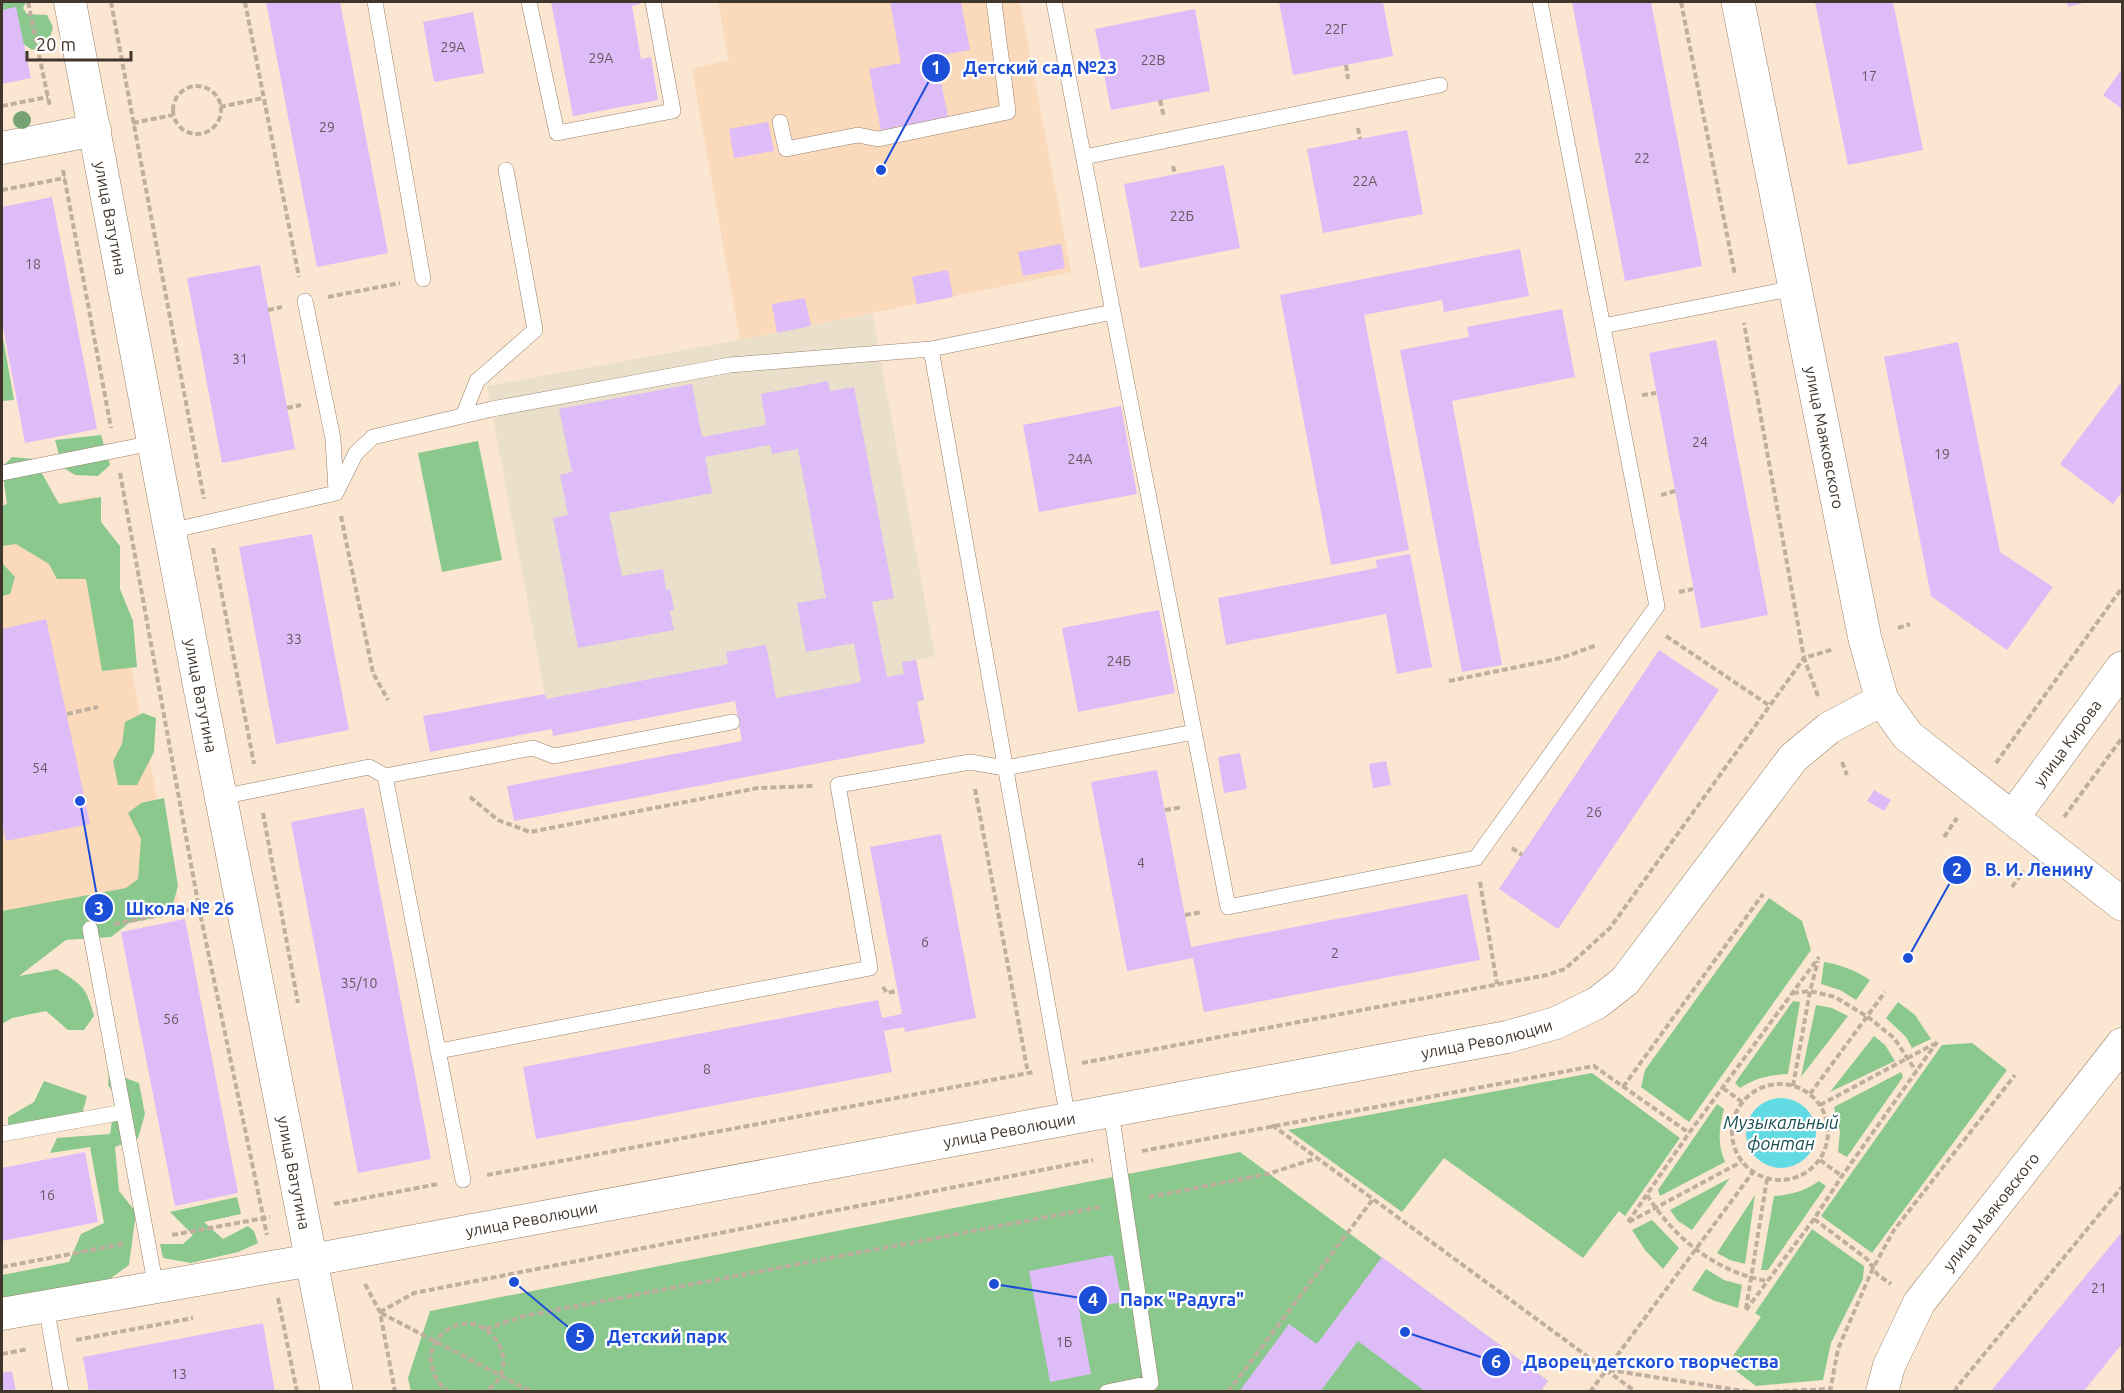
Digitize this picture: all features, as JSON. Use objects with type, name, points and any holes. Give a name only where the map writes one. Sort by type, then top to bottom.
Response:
[{"type":"street","name":"улица Ватутина","points":[[70,2],[337,1392]]},
{"type":"street","name":"улица Маяковского","points":[[1737,2],[1864,639],[1882,700],[1908,736],[2122,904]]},
{"type":"street","points":[[2,148],[95,130]]},
{"type":"street","name":"улица Кирова","points":[[2013,817],[2122,668]]},
{"type":"street","name":"улица Революции","points":[[2,1314],[312,1260],[1111,1111],[1507,1036],[1556,1023],[1597,1003],[1625,981],[1793,758],[1829,728],[1882,700]]},
{"type":"street","name":"улица Маяковского","points":[[1882,1392],[1889,1366],[1918,1303],[2122,1044]]},
{"type":"lane","points":[[375,2],[423,279]]},
{"type":"lane","points":[[529,2],[557,133],[673,111],[652,2]]},
{"type":"lane","points":[[780,122],[786,149],[858,135],[878,139],[1008,112],[994,2]]},
{"type":"lane","points":[[1054,2],[1228,907],[1476,858],[1657,606],[1540,2]]},
{"type":"lane","points":[[1084,157],[1440,85]]},
{"type":"lane","points":[[463,416],[477,381],[535,330],[506,170]]},
{"type":"lane","points":[[1603,326],[1795,288]]},
{"type":"lane","points":[[306,301],[333,439],[336,493]]},
{"type":"lane","points":[[336,493],[356,453],[373,437],[463,416],[730,365],[932,349],[1113,312]]},
{"type":"lane","points":[[932,349],[1068,1119]]},
{"type":"lane","points":[[2,473],[153,443]]},
{"type":"lane","points":[[170,531],[336,493]]},
{"type":"lane","points":[[221,797],[369,767],[385,776],[533,748],[554,756],[732,722]]},
{"type":"lane","points":[[439,1051],[870,968],[838,785],[970,762],[1005,768],[1194,732]]},
{"type":"lane","points":[[385,776],[463,1180]]},
{"type":"lane","points":[[90,929],[156,1288]]},
{"type":"lane","points":[[1107,1392],[1151,1383],[1111,1111]]},
{"type":"lane","points":[[2,1134],[124,1112]]},
{"type":"lane","points":[[46,1306],[61,1392]]},
{"type":"path","points":[[28,2],[65,178],[199,908],[264,1218],[297,1392]]},
{"type":"path","points":[[111,2],[299,1008]]},
{"type":"path","points":[[245,2],[294,260],[306,301]]},
{"type":"path","points":[[2,1267],[1547,975],[1565,969],[1610,928],[1804,658],[1740,299],[1682,2]]},
{"type":"path","points":[[194,86],[205,88],[216,96],[220,107],[219,118],[215,126],[204,133],[191,134],[179,126],[173,115],[174,102],[183,91],[194,86]]},
{"type":"path","points":[[2,106],[48,97]]},
{"type":"path","points":[[220,107],[263,98]]},
{"type":"path","points":[[95,130],[173,115]]},
{"type":"path","points":[[2,190],[65,178]]},
{"type":"path","points":[[268,310],[423,279]]},
{"type":"path","points":[[336,493],[373,674],[388,700]]},
{"type":"path","points":[[2013,740],[2122,588]]},
{"type":"path","points":[[1645,622],[1770,706]]},
{"type":"path","points":[[1449,681],[1561,658],[1602,643],[1634,639]]},
{"type":"path","points":[[67,714],[98,707]]},
{"type":"path","points":[[2012,887],[2122,738]]},
{"type":"path","points":[[970,762],[1028,1073]]},
{"type":"path","points":[[470,797],[498,820],[530,831],[758,788],[838,785]]},
{"type":"path","points":[[1476,858],[1497,984]]},
{"type":"path","points":[[1623,1087],[1763,894]]},
{"type":"path","points":[[90,929],[199,908]]},
{"type":"path","points":[[1741,1162],[1628,1222],[1689,1133],[1819,957],[1810,991],[1793,1086]]},
{"type":"path","points":[[1792,993],[1810,991],[1835,997],[1868,1017],[1894,1038],[1916,1071]]},
{"type":"path","points":[[1810,1094],[1885,992]]},
{"type":"path","points":[[1767,1179],[1746,1310],[1814,1219],[1937,1042],[1820,1105]]},
{"type":"path","points":[[380,1312],[414,1293],[1272,1125],[1594,1066],[1689,1133]]},
{"type":"path","points":[[1765,1392],[1831,1390],[1839,1349],[1873,1268],[1894,1230],[2015,1075]]},
{"type":"path","points":[[1779,1084],[1793,1086],[1810,1094],[1820,1105],[1827,1119],[1829,1133],[1820,1160],[1810,1171],[1797,1178],[1782,1181],[1767,1179],[1753,1172],[1741,1162],[1734,1148],[1732,1132],[1734,1116],[1742,1102],[1765,1086],[1779,1084]]},
{"type":"path","points":[[1723,1088],[1742,1102]]},
{"type":"path","points":[[1272,1125],[1636,1392]]},
{"type":"path","points":[[486,1329],[524,1316],[1268,1174],[1317,1158]]},
{"type":"path","points":[[1820,1160],[1842,1176]]},
{"type":"path","points":[[1590,1392],[1753,1172]]},
{"type":"path","points":[[1955,1392],[2122,1187]]},
{"type":"path","points":[[334,1192],[348,1252]]},
{"type":"path","points":[[1647,1195],[1670,1228],[1695,1249],[1728,1270],[1767,1281]]},
{"type":"path","points":[[1228,1392],[1372,1199]]},
{"type":"path","points":[[1814,1219],[1867,1259],[1878,1275],[1918,1303]]},
{"type":"path","points":[[268,1304],[279,1301]]},
{"type":"path","points":[[380,1312],[532,1392]]},
{"type":"path","points":[[380,1312],[395,1392]]},
{"type":"path","points":[[2,1354],[200,1317]]},
{"type":"path","points":[[450,1392],[444,1389],[433,1375],[430,1358],[435,1342],[449,1328],[468,1323],[486,1329],[499,1341],[504,1358],[501,1375],[491,1388],[484,1392]]},
{"type":"path","points":[[1606,1370],[1750,1392]]},
{"type":"shaded area","points":[[718,2],[1020,2],[1071,272],[740,340],[692,69],[729,60]]},
{"type":"shaded area","points":[[872,313],[935,656],[916,660],[924,700],[917,702],[925,743],[749,776],[728,664],[546,699],[487,386],[740,340]]},
{"type":"shaded area","points":[[96,496],[179,904],[2,939],[2,514]]},
{"type":"green space","points":[[2,2],[26,2],[23,8],[27,14],[47,15],[53,27],[48,44],[32,50],[14,37],[11,16],[2,12]]},
{"type":"green space","points":[[2,332],[14,400],[2,401]]},
{"type":"green space","points":[[101,435],[110,465],[98,476],[75,475],[62,467],[55,440]]},
{"type":"green space","points":[[478,441],[502,560],[442,572],[418,453]]},
{"type":"green space","points":[[12,457],[34,459],[59,504],[101,497],[101,522],[120,546],[120,589],[133,621],[137,667],[102,671],[86,579],[57,579],[49,564],[16,544],[2,546],[2,506],[7,504],[2,467]]},
{"type":"green space","points":[[2,563],[15,577],[10,594],[2,596]]},
{"type":"green space","points":[[143,713],[156,718],[154,752],[137,785],[118,785],[113,761],[122,744],[125,722]]},
{"type":"green space","points":[[164,798],[178,886],[170,914],[129,923],[111,937],[66,940],[19,976],[57,969],[78,983],[86,992],[94,1016],[84,1030],[68,1030],[46,1011],[12,1018],[2,1024],[2,911],[126,888],[138,879],[141,839],[128,813],[141,803]]},
{"type":"green space","points":[[1769,898],[1802,921],[1811,950],[1689,1122],[1641,1087],[1645,1070]]},
{"type":"green space","points":[[1824,962],[1848,968],[1870,980],[1856,1000],[1840,990],[1821,984]]},
{"type":"green space","points":[[1793,1001],[1800,1002],[1788,1074],[1763,1078],[1740,1088],[1735,1083]]},
{"type":"green space","points":[[1898,1002],[1915,1015],[1931,1039],[1912,1048],[1906,1037],[1886,1018]]},
{"type":"green space","points":[[1816,1005],[1832,1008],[1848,1016],[1801,1077]]},
{"type":"green space","points":[[1874,1036],[1885,1045],[1895,1061],[1830,1092]]},
{"type":"green space","points":[[1972,1043],[2007,1070],[1872,1253],[1821,1216],[1942,1045]]},
{"type":"green space","points":[[109,1072],[139,1083],[145,1114],[138,1138],[115,1147],[119,1191],[136,1212],[129,1265],[100,1286],[2,1305],[2,1275],[69,1262],[81,1234],[104,1223],[90,1147],[50,1153],[57,1138],[110,1134],[116,1096],[108,1085]]},
{"type":"green space","points":[[1901,1072],[1903,1077],[1847,1157],[1838,1152],[1840,1132],[1834,1107]]},
{"type":"green space","points":[[1592,1073],[1680,1138],[1625,1216],[1619,1211],[1583,1258],[1444,1158],[1402,1212],[1288,1130]]},
{"type":"green space","points":[[44,1081],[87,1096],[81,1118],[8,1126],[8,1117],[34,1102]]},
{"type":"green space","points":[[1717,1104],[1724,1109],[1720,1136],[1725,1162],[1660,1196],[1658,1190]]},
{"type":"green space","points":[[1240,1152],[1548,1381],[1542,1389],[1545,1392],[411,1392],[408,1378],[430,1311]]},
{"type":"green space","points":[[1730,1178],[1692,1230],[1678,1221],[1670,1210]]},
{"type":"green space","points":[[1819,1181],[1826,1186],[1768,1270],[1761,1270],[1774,1196],[1798,1192]]},
{"type":"green space","points":[[1755,1195],[1745,1264],[1717,1253]]},
{"type":"green space","points":[[237,1197],[241,1214],[204,1222],[223,1239],[248,1226],[254,1231],[258,1243],[238,1252],[191,1263],[163,1258],[160,1244],[183,1244],[193,1235],[170,1212]]},
{"type":"green space","points":[[1652,1220],[1679,1248],[1663,1269],[1645,1250],[1632,1230]]},
{"type":"green space","points":[[1812,1229],[1864,1266],[1863,1279],[1831,1343],[1823,1380],[1756,1386],[1727,1364],[1761,1317],[1755,1313]]},
{"type":"green space","points":[[1706,1269],[1724,1280],[1742,1285],[1738,1308],[1715,1301],[1692,1290]]},
{"type":"water","name":"Музыкальный фонтан","points":[[1781,1098],[1794,1101],[1806,1108],[1813,1120],[1816,1133],[1813,1146],[1806,1158],[1794,1165],[1781,1168],[1768,1165],[1756,1158],[1749,1146],[1746,1133],[1749,1120],[1756,1108],[1768,1101]]},
{"type":"building","points":[[266,2],[340,2],[388,253],[317,267]]},
{"type":"building","points":[[551,2],[640,2],[632,6],[641,59],[651,57],[658,100],[573,116]]},
{"type":"building","points":[[890,2],[961,2],[970,50],[936,56],[948,117],[881,130],[869,69],[901,63]]},
{"type":"building","points":[[1279,2],[1383,2],[1393,56],[1293,75]]},
{"type":"building","points":[[1572,2],[1651,2],[1702,266],[1625,281]]},
{"type":"building","points":[[1815,2],[1893,2],[1923,150],[1848,165]]},
{"type":"building","points":[[2067,2],[2087,2],[2068,7]]},
{"type":"building","points":[[16,7],[31,78],[2,84],[2,10]]},
{"type":"building","points":[[1195,9],[1210,91],[1111,110],[1095,29]]},
{"type":"building","points":[[473,12],[484,73],[434,82],[423,22]]},
{"type":"building","points":[[2122,69],[2122,109],[2103,95]]},
{"type":"building","points":[[768,122],[774,151],[734,158],[729,129]]},
{"type":"building","points":[[1407,130],[1423,214],[1323,233],[1307,149]]},
{"type":"building","points":[[1224,165],[1240,248],[1140,268],[1124,184]]},
{"type":"building","points":[[52,197],[97,429],[25,443],[2,322],[2,207]]},
{"type":"building","points":[[1061,244],[1065,268],[1023,276],[1018,252]]},
{"type":"building","points":[[1520,249],[1529,296],[1444,312],[1442,300],[1364,315],[1409,550],[1331,565],[1280,295]]},
{"type":"building","points":[[260,265],[295,449],[222,463],[187,278]]},
{"type":"building","points":[[948,270],[953,297],[917,304],[912,277]]},
{"type":"building","points":[[805,298],[811,326],[777,333],[772,304]]},
{"type":"building","points":[[1562,309],[1575,377],[1452,401],[1502,665],[1462,672],[1400,350],[1469,337],[1467,327]]},
{"type":"building","points":[[1716,340],[1768,615],[1701,628],[1649,353]]},
{"type":"building","points":[[1958,342],[2000,552],[2053,587],[2007,650],[1931,596],[1884,357]]},
{"type":"building","points":[[828,381],[830,391],[854,387],[894,598],[872,602],[887,677],[904,674],[902,662],[916,660],[924,700],[917,701],[925,743],[514,821],[507,786],[742,741],[735,701],[553,736],[552,729],[430,752],[423,716],[545,694],[546,699],[728,664],[726,652],[766,645],[776,698],[861,682],[854,643],[806,652],[797,603],[826,598],[798,449],[772,454],[770,445],[705,457],[712,493],[609,513],[622,576],[663,569],[666,590],[670,589],[674,610],[670,611],[674,630],[578,648],[553,518],[568,515],[560,475],[572,472],[559,409],[692,384],[702,437],[766,425],[761,394]]},
{"type":"building","points":[[2122,381],[2122,492],[2113,504],[2060,464]]},
{"type":"building","points":[[1121,406],[1137,494],[1039,512],[1023,425]]},
{"type":"building","points":[[312,534],[349,730],[276,744],[239,547]]},
{"type":"building","points":[[1410,554],[1432,667],[1397,674],[1386,614],[1226,645],[1218,598],[1377,568],[1376,560]]},
{"type":"building","points":[[1159,610],[1175,693],[1078,712],[1062,628]]},
{"type":"building","points":[[46,619],[90,824],[6,841],[2,822],[2,629]]},
{"type":"building","points":[[1659,650],[1719,690],[1558,929],[1499,889]]},
{"type":"building","points":[[1240,753],[1247,789],[1224,793],[1218,757]]},
{"type":"building","points":[[1386,761],[1391,785],[1373,788],[1369,764]]},
{"type":"building","points":[[1157,770],[1191,947],[1467,894],[1480,960],[1204,1012],[1193,958],[1127,971],[1091,782]]},
{"type":"building","points":[[1874,790],[1891,800],[1884,811],[1867,801]]},
{"type":"building","points":[[364,808],[431,1159],[358,1173],[291,822]]},
{"type":"building","points":[[941,834],[976,1018],[905,1032],[904,1027],[884,1031],[892,1072],[536,1139],[523,1067],[878,1000],[882,1018],[902,1014],[870,847]]},
{"type":"building","points":[[185,919],[238,1193],[175,1206],[121,932]]},
{"type":"building","points":[[85,1152],[98,1222],[2,1241],[2,1168]]},
{"type":"building","points":[[2122,1232],[2122,1344],[2083,1392],[1990,1392]]},
{"type":"building","points":[[1113,1255],[1122,1302],[1079,1310],[1091,1374],[1050,1382],[1029,1271]]},
{"type":"building","points":[[1382,1257],[1548,1381],[1542,1389],[1545,1392],[1426,1392],[1358,1341],[1320,1392],[1239,1392],[1289,1324],[1317,1344]]},
{"type":"building","points":[[263,1323],[275,1392],[89,1392],[83,1357]]},
{"type":"building","points":[[12,1371],[16,1392],[2,1392],[2,1373]]},
{"type":"place","name":"Детский сад №23","points":[[881,170]]},
{"type":"place","name":"Школа № 26","points":[[80,801]]},
{"type":"place","name":"В. И. Ленину","points":[[1908,958]]},
{"type":"place","name":"Детский парк","points":[[514,1282]]},
{"type":"place","name":"Парк \"Радуга\"","points":[[994,1284]]},
{"type":"place","name":"Дворец детского творчества","points":[[1405,1332]]}]
